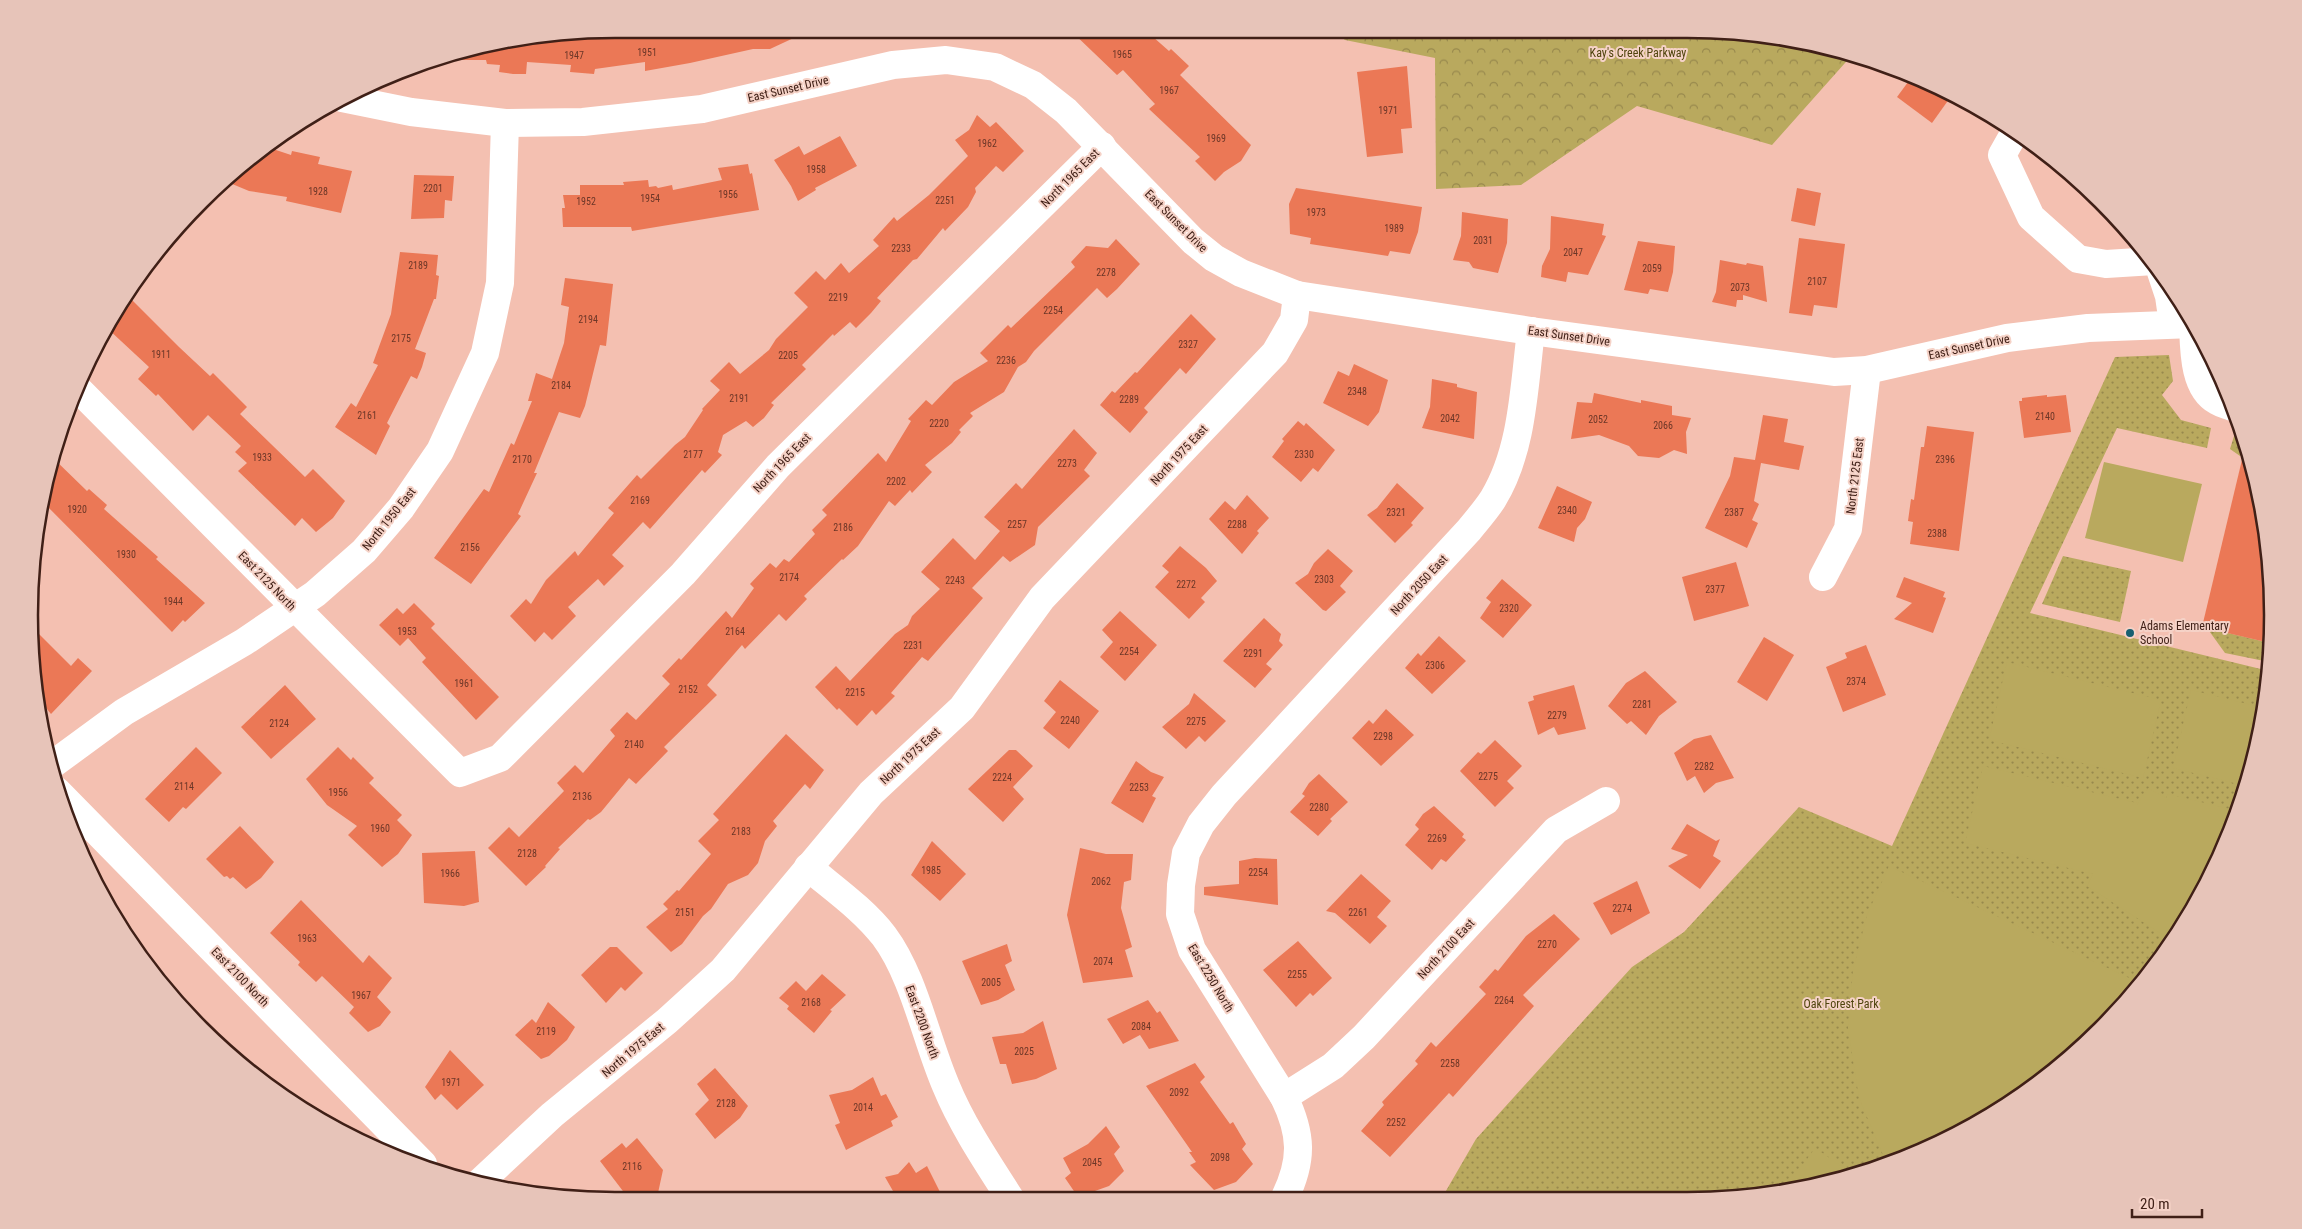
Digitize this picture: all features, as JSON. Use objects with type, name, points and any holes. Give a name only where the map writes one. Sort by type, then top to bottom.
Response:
[{"type":"street","name":"East Sunset Drive","points":[[353,100],[412,112],[505,124],[584,122],[702,109],[893,65],[946,60],[995,67],[1034,85],[1066,111],[1193,240],[1214,258],[1241,274],[1297,295],[1531,331],[1834,372],[1867,370],[2007,338],[2088,328],[2186,324]]},
{"type":"street","name":"North 1950 East","points":[[56,762],[124,712],[244,642],[315,594],[364,551],[401,508],[440,451],[485,353],[500,283],[505,124]]},
{"type":"street","points":[[2012,138],[2002,155],[2031,217],[2078,259],[2106,264],[2144,262]]},
{"type":"street","name":"North 1965 East","points":[[460,773],[500,758],[683,574],[778,466],[1102,146]]},
{"type":"street","name":"North 1975 East","points":[[486,1177],[552,1114],[667,1021],[723,970],[871,793],[962,708],[1042,598],[1274,353],[1294,320],[1297,295]]},
{"type":"street","points":[[2186,325],[2200,381],[2216,401],[2225,404]]},
{"type":"street","name":"North 2050 East","points":[[1224,795],[1470,530],[1493,499],[1506,471],[1517,434],[1531,331]]},
{"type":"street","name":"North 2125 East","points":[[1823,576],[1848,529],[1867,370]]},
{"type":"street","name":"East 2125 North","points":[[82,393],[460,773]]},
{"type":"street","name":"East 2250 North","points":[[1224,795],[1201,824],[1186,853],[1181,885],[1180,914],[1192,950],[1284,1097]]},
{"type":"street","name":"North 2100 East","points":[[1284,1097],[1333,1066],[1364,1037],[1556,830],[1606,801]]},
{"type":"street","name":"East 2100 North","points":[[69,804],[415,1156]]},
{"type":"street","name":"East 2200 North","points":[[808,867],[860,910],[884,936],[902,968],[946,1087],[977,1145],[1006,1192]]},
{"type":"street","points":[[1284,1097],[1296,1120],[1299,1141],[1294,1178],[1287,1192]]},
{"type":"green space","name":"Kay's Creek Parkway","points":[[1343,38],[1725,39],[1763,42],[1847,60],[1772,145],[1637,106],[1521,185],[1436,189],[1435,58]]},
{"type":"green space","name":"Oak Forest Park","points":[[2169,355],[2173,381],[2162,395],[2181,420],[2211,428],[2207,448],[2117,428],[2030,613],[2262,669],[2260,690],[2245,764],[2221,835],[2187,903],[2145,966],[2096,1023],[2039,1072],[1976,1114],[1943,1132],[1873,1161],[1837,1172],[1800,1180],[1763,1187],[1725,1190],[1688,1192],[1445,1192],[1476,1139],[1632,967],[1684,932],[1799,807],[1892,846],[2115,357]]},
{"type":"green space","points":[[2235,433],[2242,455],[2240,456],[2230,449]]},
{"type":"green space","points":[[2104,462],[2202,484],[2183,562],[2085,538]]},
{"type":"green space","points":[[2063,556],[2131,571],[2120,622],[2042,604]]},
{"type":"green space","points":[[2207,628],[2263,641],[2262,661],[2225,653]]},
{"type":"green space","points":[[2007,662],[2161,700],[2143,778],[1989,740]]},
{"type":"green space","points":[[2191,690],[2257,706],[2239,784],[2173,768]]},
{"type":"green space","points":[[1983,766],[2137,803],[2137,805],[2148,788],[2166,798],[2168,794],[2231,809],[2205,870],[2166,937],[2087,886],[2093,874],[1965,843]]},
{"type":"green space","points":[[1889,866],[2133,980],[2096,1023],[2039,1072],[2008,1094],[1943,1132],[1884,1157],[1859,1098],[1848,1028],[1853,970],[1867,915]]},
{"type":"green space","points":[[1815,1148],[1846,1169],[1837,1172],[1791,1182]]},
{"type":"building","points":[[794,38],[770,49],[753,49],[645,71],[645,62],[595,69],[594,74],[570,72],[571,65],[527,62],[526,74],[513,74],[499,72],[500,65],[487,64],[486,60],[455,60],[539,42],[577,39]]},
{"type":"building","points":[[1078,38],[1154,38],[1169,51],[1171,49],[1189,66],[1180,75],[1251,145],[1241,161],[1224,172],[1215,181],[1195,161],[1200,157],[1149,109],[1155,104],[1123,70],[1117,75]]},
{"type":"building","points":[[1407,66],[1412,128],[1401,129],[1403,153],[1367,157],[1357,72]]},
{"type":"building","points":[[1909,81],[1948,100],[1932,123],[1897,97]]},
{"type":"building","points":[[977,115],[990,127],[996,122],[1024,151],[1003,172],[996,166],[975,188],[976,192],[968,207],[945,231],[943,228],[917,259],[913,260],[877,298],[881,301],[856,328],[850,322],[834,336],[833,334],[802,365],[806,369],[771,403],[774,405],[764,418],[753,427],[746,421],[723,435],[718,452],[722,455],[705,473],[702,470],[650,529],[643,522],[612,555],[624,566],[604,586],[598,579],[568,607],[576,616],[552,640],[544,632],[535,642],[510,616],[526,599],[531,604],[546,580],[575,551],[578,556],[614,513],[608,508],[637,475],[641,479],[685,437],[702,409],[720,390],[710,381],[729,362],[740,374],[769,350],[776,339],[808,307],[794,293],[816,271],[825,280],[841,263],[849,273],[879,246],[873,240],[894,217],[897,221],[929,195],[968,156],[955,140],[969,130]]},
{"type":"building","points":[[840,136],[857,166],[815,188],[816,190],[798,201],[791,186],[774,160],[799,146],[804,155]]},
{"type":"building","points":[[274,149],[291,155],[292,151],[320,157],[318,164],[352,171],[341,213],[286,201],[287,197],[249,191],[231,184]]},
{"type":"building","points":[[748,164],[750,174],[752,173],[759,210],[632,231],[631,227],[563,227],[562,208],[565,208],[563,195],[580,195],[580,185],[624,185],[623,182],[648,180],[649,187],[656,186],[658,188],[672,185],[673,190],[722,180],[718,168]]},
{"type":"building","points":[[414,175],[454,176],[452,201],[445,200],[444,218],[411,219]]},
{"type":"building","points":[[1296,188],[1422,207],[1418,232],[1410,254],[1390,251],[1388,256],[1310,244],[1311,238],[1290,234],[1289,204]]},
{"type":"building","points":[[1797,188],[1821,193],[1815,226],[1791,221]]},
{"type":"building","points":[[1462,212],[1508,219],[1507,243],[1498,273],[1473,268],[1469,262],[1453,260],[1461,236]]},
{"type":"building","points":[[1551,216],[1604,224],[1602,235],[1606,236],[1588,275],[1568,272],[1566,282],[1541,277],[1542,266],[1550,249]]},
{"type":"building","points":[[1799,238],[1845,244],[1837,308],[1814,305],[1812,316],[1789,313]]},
{"type":"building","points":[[1116,239],[1140,264],[1107,298],[1097,288],[1034,351],[1026,362],[1018,367],[1004,392],[970,413],[973,416],[959,430],[961,432],[952,443],[925,465],[932,472],[912,493],[910,490],[895,506],[889,501],[858,546],[804,596],[807,599],[786,621],[779,614],[745,649],[742,645],[707,685],[717,695],[664,747],[668,751],[636,784],[629,778],[601,812],[590,820],[588,819],[558,848],[560,849],[546,867],[526,886],[488,848],[509,827],[519,837],[564,791],[557,783],[575,765],[583,773],[615,736],[610,730],[627,712],[636,720],[670,684],[662,676],[679,658],[681,660],[726,611],[732,618],[754,588],[750,584],[770,563],[776,568],[784,559],[789,562],[815,534],[812,530],[827,515],[822,510],[878,453],[886,462],[911,421],[908,419],[926,400],[932,405],[954,382],[988,361],[980,353],[1008,325],[1011,328],[1075,267],[1071,262],[1086,246],[1108,248]]},
{"type":"building","points":[[1638,241],[1675,246],[1673,272],[1668,292],[1650,289],[1648,294],[1624,290]]},
{"type":"building","points":[[400,252],[438,255],[436,275],[439,276],[436,299],[434,299],[415,349],[426,353],[422,367],[417,379],[411,376],[387,423],[390,426],[376,455],[335,427],[351,403],[356,407],[378,365],[373,363],[391,314]]},
{"type":"building","points":[[1720,260],[1763,266],[1767,302],[1743,295],[1743,300],[1737,300],[1736,307],[1712,302],[1716,292]]},
{"type":"building","points":[[565,278],[613,284],[606,346],[600,345],[585,406],[580,418],[559,412],[534,473],[537,473],[518,514],[521,516],[471,584],[434,558],[484,489],[489,492],[511,443],[514,445],[532,401],[528,401],[536,373],[552,379],[564,343],[569,307],[561,305]]},
{"type":"building","points":[[132,300],[210,376],[213,373],[247,407],[240,414],[305,477],[313,469],[345,501],[333,518],[316,532],[302,518],[295,526],[238,471],[247,463],[235,452],[241,446],[208,415],[193,431],[158,394],[156,396],[138,379],[149,367],[112,332]]},
{"type":"building","points":[[1191,314],[1216,339],[1186,374],[1180,368],[1144,408],[1148,412],[1130,433],[1100,405],[1112,391],[1115,393],[1135,372],[1137,373]]},
{"type":"building","points":[[1354,364],[1388,380],[1379,412],[1368,426],[1323,403],[1338,371],[1349,376]]},
{"type":"building","points":[[1432,379],[1457,384],[1457,387],[1477,392],[1474,439],[1422,428],[1430,407]]},
{"type":"building","points":[[1594,393],[1641,403],[1641,400],[1672,406],[1672,415],[1691,418],[1686,432],[1687,454],[1674,450],[1659,458],[1638,456],[1629,446],[1599,435],[1571,439],[1577,402],[1592,403]]},
{"type":"building","points":[[2047,395],[2047,397],[2066,395],[2071,432],[2024,438],[2019,401],[2022,401],[2022,398]]},
{"type":"building","points":[[1763,415],[1788,419],[1784,442],[1804,446],[1799,470],[1761,463],[1754,501],[1759,504],[1752,520],[1758,523],[1747,548],[1705,528],[1730,476],[1734,457],[1755,460]]},
{"type":"building","points":[[1298,421],[1304,426],[1306,423],[1335,450],[1318,472],[1313,468],[1301,482],[1272,457],[1284,441],[1282,439]]},
{"type":"building","points":[[1927,426],[1974,432],[1959,551],[1910,544],[1913,522],[1908,521],[1911,499],[1914,500],[1921,447],[1924,447]]},
{"type":"building","points":[[1074,429],[1097,453],[1084,470],[1090,476],[1038,527],[1035,545],[1010,562],[1003,556],[972,588],[983,598],[928,661],[922,657],[891,693],[895,696],[876,715],[872,710],[857,726],[839,708],[837,710],[815,687],[836,666],[850,681],[895,634],[908,625],[912,616],[940,589],[921,572],[953,538],[975,560],[1000,531],[984,517],[1016,483],[1022,489]]},
{"type":"building","points":[[2243,457],[2260,539],[2263,577],[2263,641],[2202,627]]},
{"type":"building","points":[[58,463],[87,491],[89,489],[107,505],[104,509],[158,557],[156,559],[205,603],[185,622],[183,620],[172,632],[48,507]]},
{"type":"building","points":[[1397,483],[1424,508],[1411,523],[1413,525],[1395,543],[1367,515],[1377,508]]},
{"type":"building","points":[[1557,486],[1592,502],[1585,519],[1577,528],[1574,542],[1538,528]]},
{"type":"building","points":[[1247,495],[1269,518],[1257,531],[1259,533],[1242,554],[1209,519],[1225,501],[1235,510]]},
{"type":"building","points":[[1180,546],[1206,568],[1217,581],[1201,598],[1205,602],[1189,619],[1155,587],[1169,572],[1162,566]]},
{"type":"building","points":[[1328,549],[1353,571],[1340,586],[1346,592],[1326,611],[1295,583],[1308,574],[1314,563]]},
{"type":"building","points":[[1736,562],[1749,606],[1694,621],[1682,577]]},
{"type":"building","points":[[1904,577],[1945,592],[1943,597],[1946,598],[1933,633],[1894,619],[1912,603],[1896,597]]},
{"type":"building","points":[[1502,579],[1532,605],[1503,638],[1480,618],[1491,602],[1486,598]]},
{"type":"building","points":[[414,603],[435,624],[431,628],[499,697],[476,720],[422,662],[426,658],[408,638],[400,646],[379,625],[397,608],[403,614]]},
{"type":"building","points":[[1120,611],[1157,645],[1125,681],[1100,657],[1113,642],[1102,630]]},
{"type":"building","points":[[1264,618],[1281,634],[1279,641],[1283,645],[1266,664],[1272,669],[1255,688],[1223,661]]},
{"type":"building","points":[[39,634],[71,666],[78,658],[92,671],[51,714],[45,707],[42,690]]},
{"type":"building","points":[[1439,636],[1466,661],[1432,694],[1405,668],[1418,653],[1421,656]]},
{"type":"building","points":[[1764,637],[1794,655],[1767,701],[1737,682]]},
{"type":"building","points":[[1866,645],[1886,695],[1843,712],[1826,667],[1847,658],[1845,653]]},
{"type":"building","points":[[1645,671],[1677,702],[1659,716],[1646,735],[1631,721],[1627,724],[1608,706],[1626,683]]},
{"type":"building","points":[[1060,680],[1099,711],[1069,749],[1043,728],[1056,712],[1044,701]]},
{"type":"building","points":[[285,685],[316,719],[271,759],[241,727]]},
{"type":"building","points":[[1574,685],[1586,729],[1558,735],[1554,727],[1538,735],[1528,702],[1534,700],[1533,696]]},
{"type":"building","points":[[1194,693],[1226,721],[1205,742],[1199,736],[1186,749],[1162,727],[1189,704]]},
{"type":"building","points":[[1386,709],[1414,735],[1381,766],[1352,738],[1369,720],[1373,724]]},
{"type":"building","points":[[786,734],[824,770],[810,789],[805,784],[773,821],[777,826],[765,841],[758,863],[748,875],[728,884],[711,909],[703,916],[682,944],[671,952],[646,927],[668,909],[663,904],[677,890],[679,891],[711,854],[698,841],[719,820],[713,814]]},
{"type":"building","points":[[1711,735],[1734,778],[1716,783],[1704,793],[1695,776],[1687,781],[1674,753],[1694,739]]},
{"type":"building","points":[[1495,740],[1522,766],[1507,781],[1514,788],[1495,807],[1460,771],[1478,752],[1481,754]]},
{"type":"building","points":[[196,747],[222,773],[186,809],[183,807],[169,822],[145,799]]},
{"type":"building","points":[[338,747],[351,760],[353,757],[374,778],[369,783],[402,815],[397,820],[412,835],[398,854],[382,867],[348,835],[357,826],[327,805],[306,779]]},
{"type":"building","points":[[1009,750],[1016,750],[1033,766],[1013,787],[1024,799],[1003,822],[968,789]]},
{"type":"building","points":[[1136,761],[1151,772],[1164,777],[1152,796],[1156,798],[1143,823],[1111,803]]},
{"type":"building","points":[[1319,774],[1348,802],[1330,819],[1332,821],[1318,836],[1290,812],[1305,796],[1302,794],[1309,783]]},
{"type":"building","points":[[1434,806],[1464,834],[1462,837],[1466,840],[1446,862],[1441,859],[1432,870],[1405,845],[1419,829],[1415,825],[1423,814]]},
{"type":"building","points":[[1687,824],[1716,841],[1720,839],[1713,856],[1721,861],[1700,889],[1668,866],[1688,855],[1671,849]]},
{"type":"building","points":[[240,826],[274,862],[261,878],[246,889],[233,877],[230,879],[227,876],[224,877],[206,859]]},
{"type":"building","points":[[932,841],[966,874],[940,901],[911,875]]},
{"type":"building","points":[[1080,848],[1106,854],[1133,854],[1131,880],[1124,882],[1121,908],[1132,947],[1125,950],[1133,977],[1083,983],[1067,915]]},
{"type":"building","points":[[475,851],[479,902],[464,906],[424,903],[422,853]]},
{"type":"building","points":[[1255,858],[1277,859],[1278,905],[1204,895],[1204,887],[1239,884],[1239,861]]},
{"type":"building","points":[[1361,874],[1391,901],[1377,917],[1387,926],[1370,944],[1335,913],[1326,911]]},
{"type":"building","points":[[1637,881],[1650,913],[1611,935],[1593,903]]},
{"type":"building","points":[[301,900],[363,963],[369,955],[392,978],[377,997],[391,1012],[380,1026],[368,1032],[349,1013],[354,1007],[322,976],[316,982],[298,965],[300,962],[270,933]]},
{"type":"building","points":[[1554,914],[1580,939],[1523,995],[1534,1006],[1453,1097],[1449,1093],[1390,1157],[1361,1131],[1384,1105],[1382,1102],[1418,1064],[1415,1061],[1431,1042],[1436,1047],[1486,994],[1479,987],[1495,969],[1498,971],[1526,936]]},
{"type":"building","points":[[1298,941],[1332,978],[1313,996],[1310,993],[1296,1007],[1263,970]]},
{"type":"building","points":[[1007,944],[1012,961],[1005,965],[1015,990],[998,1000],[981,1005],[962,961]]},
{"type":"building","points":[[610,947],[617,947],[643,973],[625,991],[621,987],[606,1003],[581,975]]},
{"type":"building","points":[[822,974],[846,995],[830,1010],[832,1011],[814,1033],[787,1009],[789,1006],[779,998],[796,981],[806,991]]},
{"type":"building","points":[[1148,1000],[1157,1013],[1160,1011],[1179,1041],[1149,1049],[1140,1035],[1123,1044],[1107,1019]]},
{"type":"building","points":[[548,1002],[575,1027],[567,1040],[549,1056],[541,1059],[515,1035],[532,1019],[536,1023]]},
{"type":"building","points":[[1043,1021],[1057,1069],[1036,1079],[1012,1084],[1006,1064],[1000,1064],[992,1037],[1023,1033]]},
{"type":"building","points":[[450,1050],[484,1085],[457,1110],[441,1094],[435,1100],[425,1087]]},
{"type":"building","points":[[1195,1063],[1205,1077],[1200,1082],[1230,1124],[1233,1122],[1246,1144],[1242,1149],[1253,1164],[1236,1182],[1214,1190],[1190,1165],[1196,1162],[1189,1152],[1192,1152],[1146,1086]]},
{"type":"building","points":[[715,1068],[748,1106],[740,1118],[715,1139],[695,1114],[709,1100],[697,1084]]},
{"type":"building","points":[[873,1077],[881,1096],[886,1094],[898,1117],[891,1121],[893,1126],[846,1150],[835,1125],[840,1123],[829,1095],[852,1090]]},
{"type":"building","points":[[1106,1126],[1120,1147],[1114,1154],[1124,1171],[1109,1186],[1092,1192],[1075,1192],[1065,1178],[1071,1173],[1063,1158],[1088,1144]]},
{"type":"building","points":[[637,1138],[663,1170],[658,1192],[624,1192],[600,1161],[622,1143],[626,1148]]},
{"type":"building","points":[[909,1162],[916,1173],[927,1166],[940,1192],[894,1192],[885,1177],[898,1174]]},
{"type":"place","name":"Adams Elementary School","points":[[2130,633]]}]
